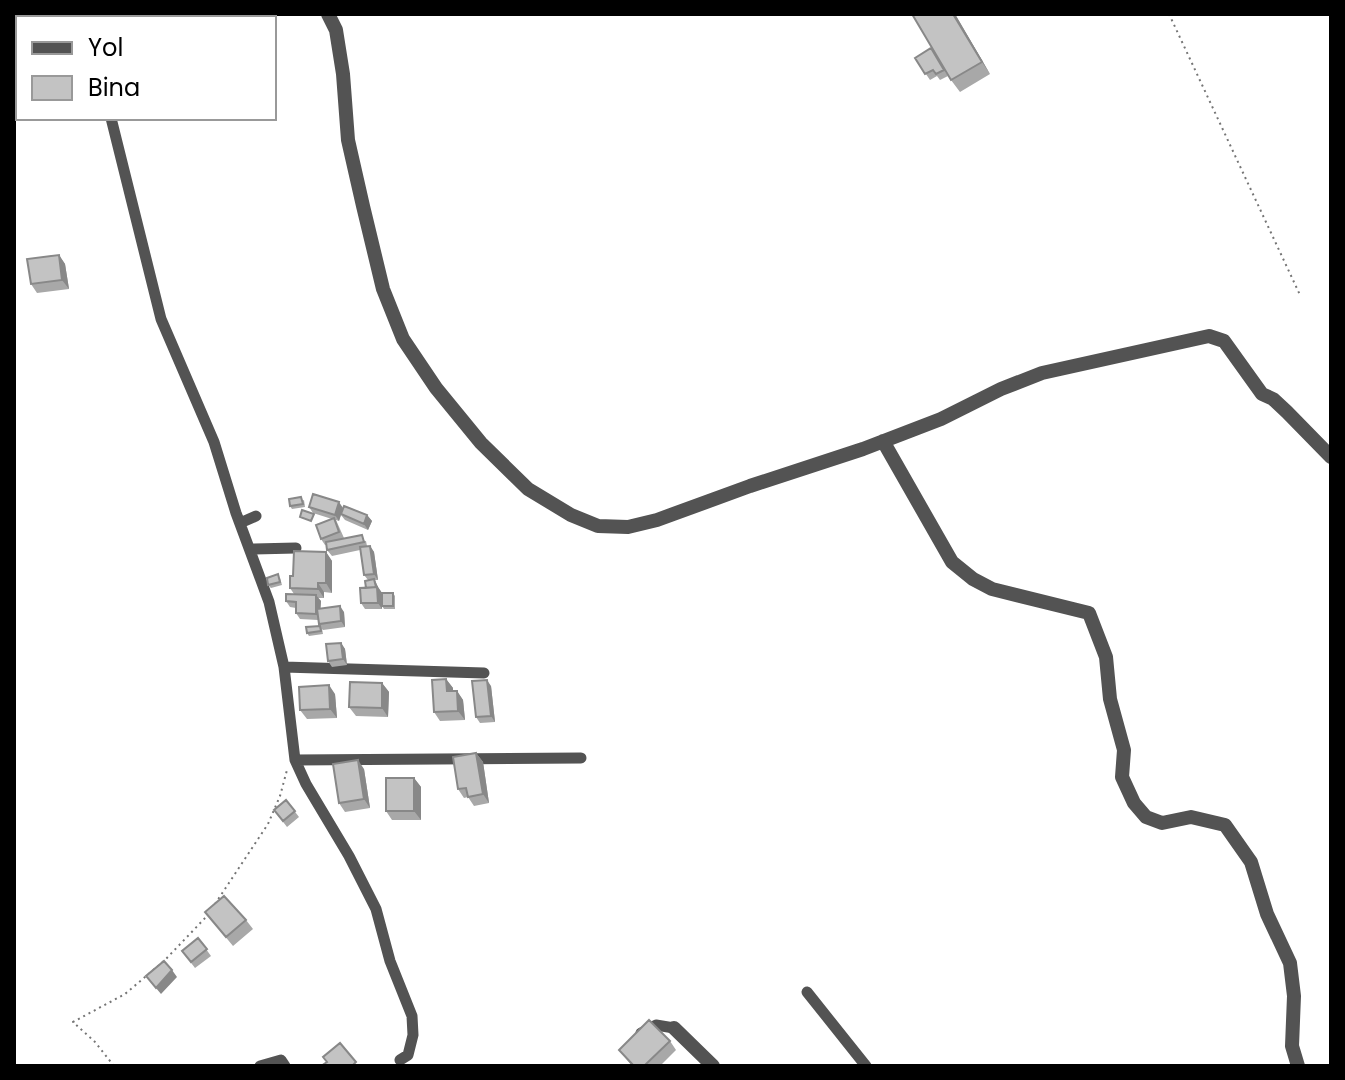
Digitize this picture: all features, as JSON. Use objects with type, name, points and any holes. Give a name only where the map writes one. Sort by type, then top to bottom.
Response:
[{"type":"highway","points":[[14,17],[20,14]]},
{"type":"street","points":[[328,14],[336,30],[348,140],[363,206],[383,289],[403,339],[436,388],[472,432],[528,489],[571,515],[598,526],[628,527],[657,520],[883,441],[1042,373],[1209,336],[1224,341],[1262,394],[1287,412],[1331,457]]},
{"type":"street","points":[[111,120],[145,265],[161,319],[214,442],[269,602],[284,667],[295,760],[376,909],[390,961],[412,1016],[413,1035],[408,1055],[400,1060]]},
{"type":"street","points":[[883,441],[952,562],[992,589],[1089,613],[1106,657],[1110,699],[1124,750],[1122,777],[1134,803],[1146,817],[1162,823],[1191,817],[1225,825],[1251,862],[1267,914],[1290,963],[1294,996],[1292,1046],[1298,1066]]},
{"type":"street","points":[[240,523],[256,516]]},
{"type":"street","points":[[251,549],[296,548]]},
{"type":"street","points":[[284,667],[484,673]]},
{"type":"street","points":[[295,760],[581,758]]},
{"type":"street","points":[[807,992],[866,1066]]},
{"type":"street","points":[[633,1040],[656,1025],[674,1028],[713,1066]]},
{"type":"street","points":[[260,1066],[281,1060],[285,1066]]},
{"type":"path","points":[[1169,14],[1300,295]]},
{"type":"path","points":[[215,904],[268,824],[286,772],[295,760]]},
{"type":"path","points":[[114,1066],[95,1042],[73,1022],[125,994],[164,961],[209,914]]},
{"type":"building","points":[[157,14],[180,16],[158,16]]},
{"type":"building","points":[[912,14],[953,14],[982,62],[951,80]]},
{"type":"building","points":[[931,48],[944,70],[925,74],[915,58]]},
{"type":"building","points":[[59,255],[62,280],[31,284],[27,259]]},
{"type":"building","points":[[313,494],[339,502],[335,515],[309,507]]},
{"type":"building","points":[[301,497],[303,504],[290,506],[289,499]]},
{"type":"building","points":[[344,506],[367,515],[364,524],[341,514]]},
{"type":"building","points":[[302,510],[314,514],[311,521],[300,517]]},
{"type":"building","points":[[334,518],[339,532],[321,539],[316,525]]},
{"type":"building","points":[[362,535],[364,542],[327,550],[326,542]]},
{"type":"building","points":[[370,546],[374,574],[364,575],[360,547]]},
{"type":"building","points":[[294,551],[326,552],[326,583],[318,583],[318,589],[290,588]]},
{"type":"building","points":[[278,574],[280,582],[268,585],[267,578]]},
{"type":"building","points":[[374,579],[376,587],[366,588],[365,581]]},
{"type":"building","points":[[377,587],[378,603],[361,603],[360,588]]},
{"type":"building","points":[[382,593],[393,593],[393,606],[382,606]]},
{"type":"building","points":[[286,594],[316,595],[316,614],[296,613],[296,602],[286,601]]},
{"type":"building","points":[[340,606],[341,621],[319,624],[317,609]]},
{"type":"building","points":[[320,626],[321,631],[307,633],[306,627]]},
{"type":"building","points":[[341,643],[343,659],[328,661],[326,644]]},
{"type":"building","points":[[446,679],[447,691],[457,691],[458,711],[434,712],[432,680]]},
{"type":"building","points":[[487,680],[491,716],[476,717],[472,681]]},
{"type":"building","points":[[350,682],[382,683],[382,708],[349,707]]},
{"type":"building","points":[[329,685],[330,709],[300,710],[299,687]]},
{"type":"building","points":[[476,753],[483,794],[468,797],[466,788],[458,789],[453,757]]},
{"type":"building","points":[[358,760],[364,799],[339,803],[333,764]]},
{"type":"building","points":[[386,778],[414,778],[414,811],[386,811]]},
{"type":"building","points":[[286,800],[295,811],[283,821],[274,810]]},
{"type":"building","points":[[224,896],[246,920],[226,937],[205,912]]},
{"type":"building","points":[[198,938],[207,949],[191,962],[182,951]]},
{"type":"building","points":[[164,961],[172,970],[156,988],[146,976]]},
{"type":"building","points":[[649,1020],[670,1041],[644,1066],[634,1066],[619,1050]]},
{"type":"building","points":[[340,1043],[356,1062],[352,1066],[321,1066],[327,1062],[323,1057]]}]
